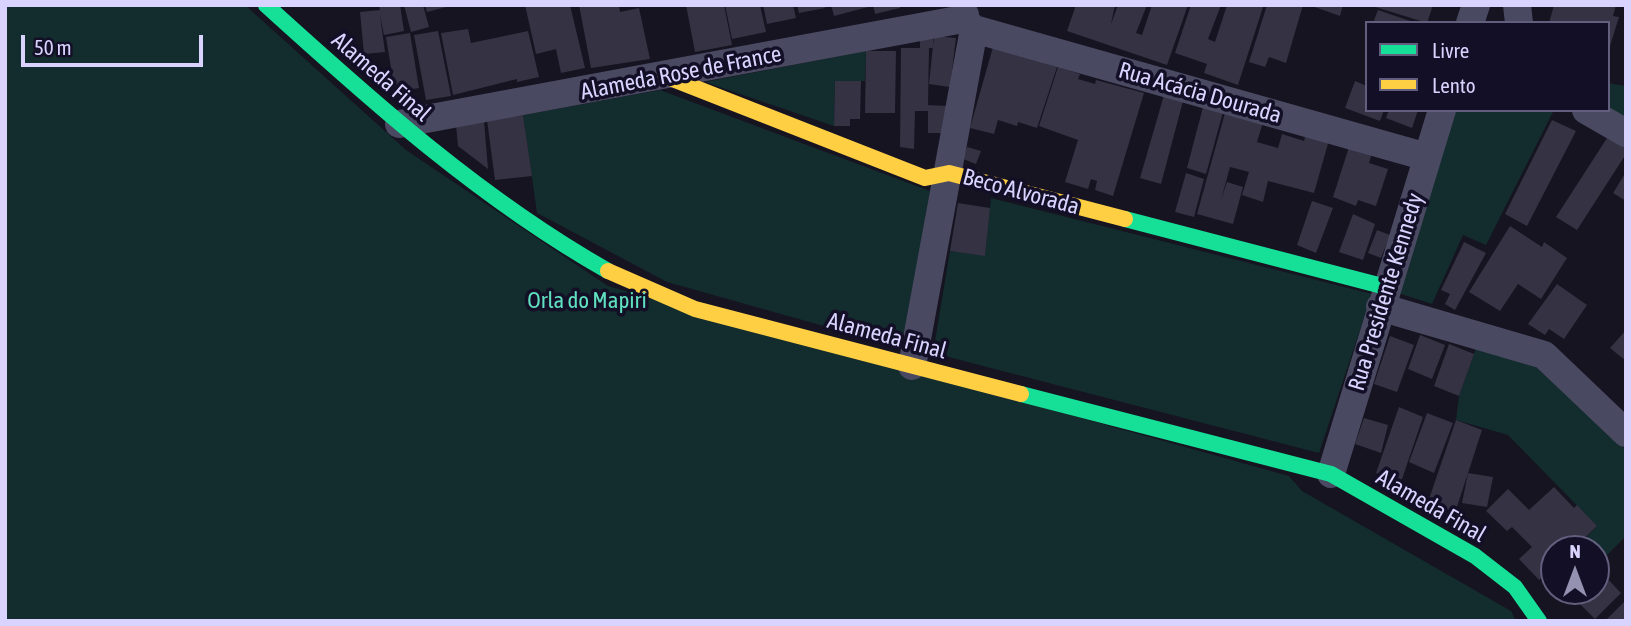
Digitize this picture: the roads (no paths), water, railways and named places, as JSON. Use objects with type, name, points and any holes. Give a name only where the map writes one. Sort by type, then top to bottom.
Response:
[{"type":"street","name":"Alameda Final","points":[[266,5],[399,124],[508,209],[612,274],[695,309],[1331,474],[1475,556],[1514,587],[1539,621]]},
{"type":"street","name":"Alameda Rose de France","points":[[399,124],[968,18]]},
{"type":"street","name":"Rua Acácia Dourada","points":[[968,18],[1427,158]]},
{"type":"street","points":[[912,366],[949,173],[968,18]]},
{"type":"street","name":"Beco Alvorada","points":[[665,76],[925,178],[949,173],[1383,297],[1544,355],[1626,433]]},
{"type":"street","name":"Rua Presidente Kennedy","points":[[1331,474],[1441,112]]},
{"type":"street","points":[[1589,112],[1626,133]]},
{"type":"park label","name":"Orla do Mapiri","points":[[587,301]]}]
